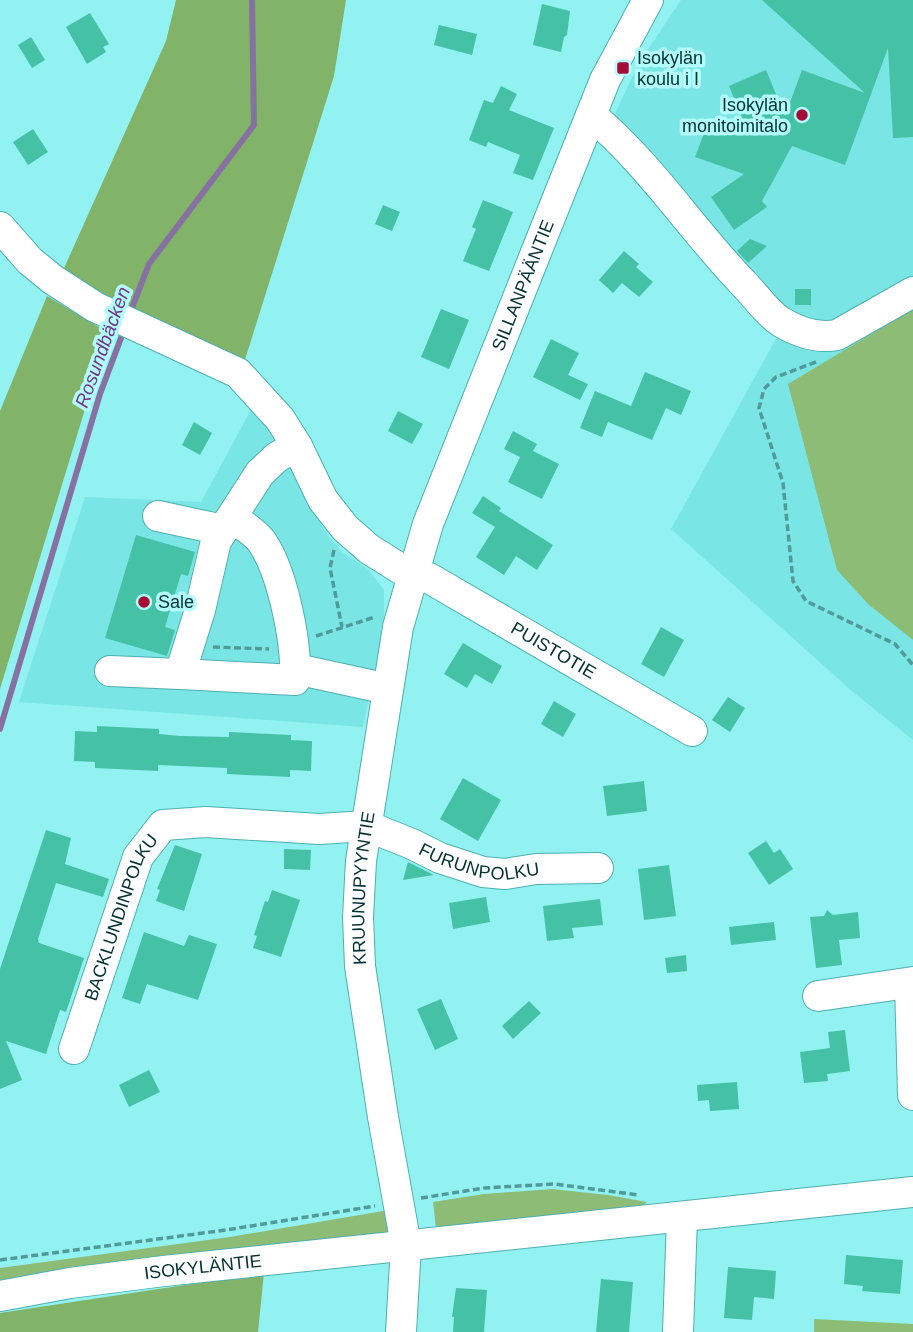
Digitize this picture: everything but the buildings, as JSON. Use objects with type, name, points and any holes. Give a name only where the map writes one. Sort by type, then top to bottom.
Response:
[{"type":"street","name":"SILLANPÄÄNTIE","points":[[412,576],[428,524],[592,115],[621,48],[648,0]]},
{"type":"street","points":[[592,115],[614,134],[731,270],[779,321],[823,338],[837,335],[913,292]]},
{"type":"street","points":[[0,227],[30,261],[52,279],[109,315],[238,373],[279,419],[297,446],[323,500],[345,528],[369,549],[412,576]]},
{"type":"street","points":[[180,674],[216,541],[260,473],[277,457],[297,446]]},
{"type":"street","points":[[110,671],[295,680],[296,669],[288,615],[272,560],[260,540],[228,524],[158,516]]},
{"type":"street","name":"KRUUNUPYYNTIE","points":[[401,1332],[406,1245],[360,966],[358,917],[361,861],[388,689],[398,626],[412,576]]},
{"type":"street","name":"PUISTOTIE","points":[[412,576],[429,578],[692,731]]},
{"type":"street","points":[[296,669],[388,689]]},
{"type":"street","name":"BACKLUNDINPOLKU","points":[[74,1049],[138,857],[163,825],[206,822],[319,829],[367,826]]},
{"type":"street","name":"FURUNPOLKU","points":[[367,826],[440,858],[483,872],[505,874],[537,869],[598,868]]},
{"type":"street","points":[[818,996],[911,982],[913,1095]]},
{"type":"street","points":[[406,1245],[913,1192]]},
{"type":"street","points":[[678,1332],[682,1218]]},
{"type":"street","name":"ISOKYLÄNTIE","points":[[0,1296],[124,1276],[406,1245]]},
{"type":"path","points":[[824,358],[776,377],[764,390],[759,408],[783,483],[793,581],[806,601],[895,644],[913,664]]},
{"type":"path","points":[[342,626],[330,568],[332,554],[345,528]]},
{"type":"path","points":[[0,1260],[226,1230],[484,1188],[554,1184],[649,1196]]},
{"type":"shaded area","points":[[681,0],[913,0],[913,740],[853,692],[671,529],[777,337],[605,146],[617,109],[639,63]]},
{"type":"shaded area","points":[[252,408],[275,432],[325,532],[342,552],[368,569],[384,590],[384,626],[363,727],[19,702],[85,497],[201,502]]},
{"type":"green space","points":[[176,0],[346,0],[334,76],[243,366],[61,275],[166,41]]},
{"type":"green space","points":[[47,296],[112,335],[92,386],[0,689],[0,411]]},
{"type":"green space","points":[[913,309],[913,640],[868,604],[837,570],[788,384]]},
{"type":"green space","points":[[552,1189],[647,1202],[639,1209],[436,1228],[433,1202],[484,1194]]},
{"type":"green space","points":[[389,1210],[393,1236],[0,1287],[0,1268],[230,1237]]},
{"type":"green space","points":[[264,1273],[258,1332],[0,1332],[0,1313]]},
{"type":"green space","points":[[814,1319],[913,1324],[913,1332],[814,1332]]},
{"type":"waterway","name":"Rosundbäcken","points":[[130,313],[149,264],[254,125],[252,0]]},
{"type":"waterway","name":"Rosundbäcken","points":[[0,729],[100,394],[124,330]]},
{"type":"place","name":"Isokylän koulu i I","points":[[623,68]]},
{"type":"place","name":"Isokylän monitoimitalo","points":[[802,115]]},
{"type":"place","name":"Sale","points":[[144,602]]}]
